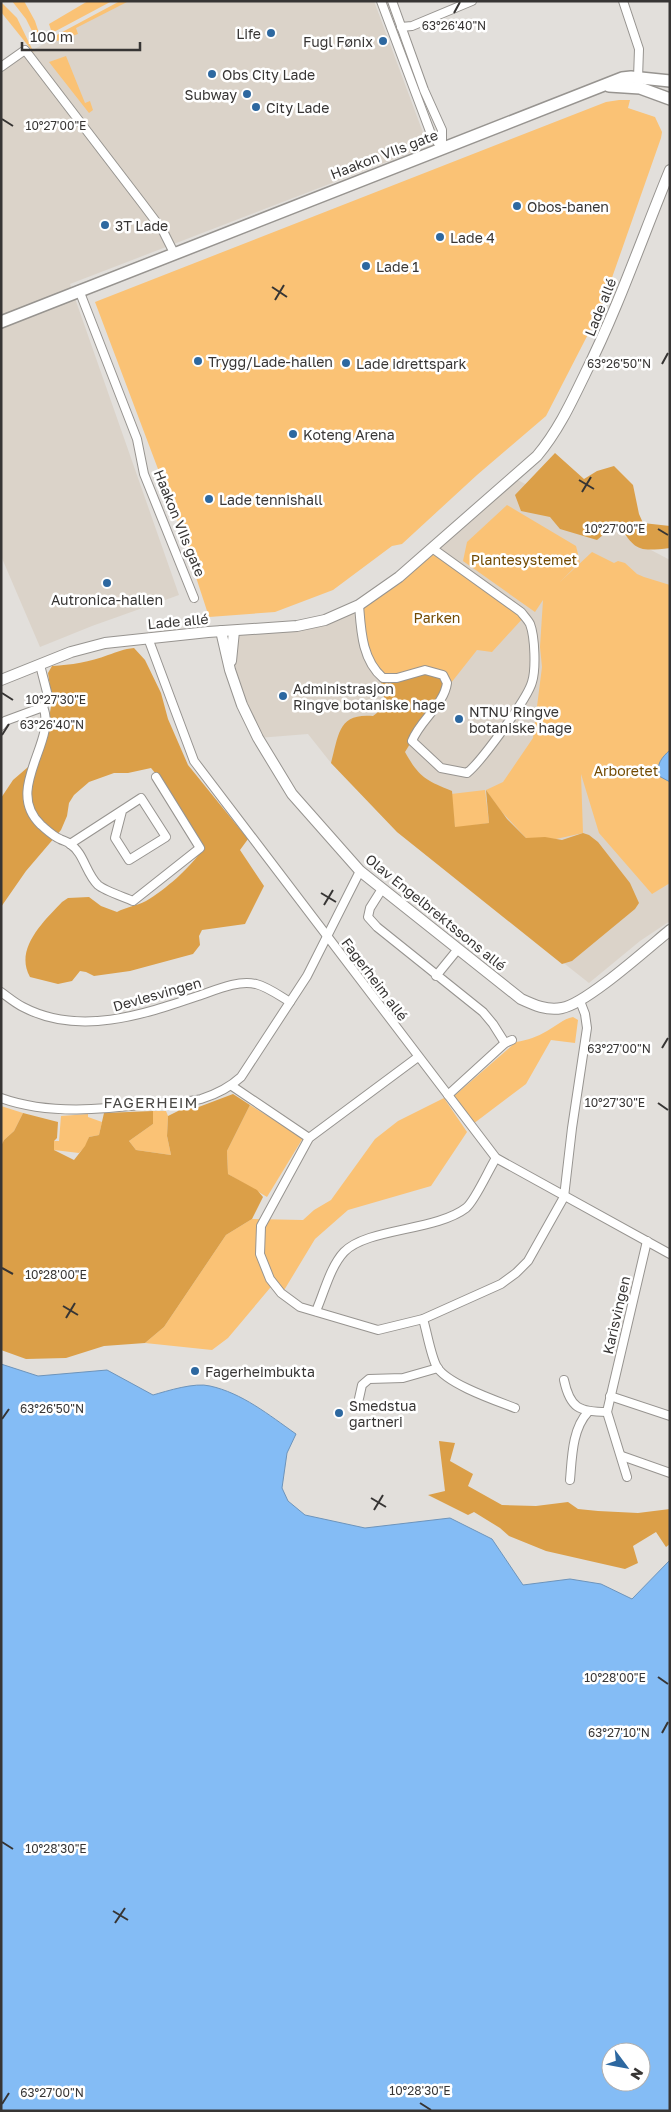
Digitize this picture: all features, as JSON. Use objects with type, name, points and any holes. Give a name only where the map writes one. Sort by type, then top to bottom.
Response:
[{"type":"main road","name":"Haakon VIIs gate","points":[[1,322],[622,78],[670,81]]},
{"type":"main road","name":"Haakon VIIs gate","points":[[605,85],[640,88],[670,99]]},
{"type":"street","points":[[381,1],[431,134],[442,148]]},
{"type":"street","points":[[392,1],[424,90],[442,130],[442,148]]},
{"type":"street","points":[[401,27],[412,26],[472,1]]},
{"type":"street","points":[[623,1],[639,49],[638,78]]},
{"type":"street","points":[[1,67],[25,50],[142,203],[163,232],[174,253]]},
{"type":"street","name":"Lade allé","points":[[1,680],[86,648],[105,643],[221,631],[297,626],[325,620],[359,605],[399,577],[537,456],[561,423],[612,314],[670,170]]},
{"type":"street","name":"Haakon VIIs gate","points":[[79,290],[137,440],[144,474],[194,598]]},
{"type":"street","points":[[359,605],[362,638],[373,669],[383,678],[397,678],[425,670],[443,675],[447,683],[446,693],[427,716],[412,741],[442,768],[467,773],[475,766],[507,724],[532,683],[532,635],[530,623],[521,612],[432,548]]},
{"type":"street","name":"Olav Engelbrektssons allé","points":[[221,631],[230,670],[242,705],[258,738],[292,794],[360,871],[458,949],[530,1003],[539,1007],[560,1009],[580,1001],[670,930]]},
{"type":"street","name":"Olav Engelbrektssons allé","points":[[230,670],[234,631]]},
{"type":"street","name":"Fagerheim allé","points":[[148,638],[194,761],[496,1158],[670,1254]]},
{"type":"street","points":[[1,726],[5,721],[43,706],[48,696],[40,665]]},
{"type":"street","points":[[43,706],[46,713],[46,724],[32,768],[26,798],[33,814],[40,825],[70,844],[98,885],[133,901],[200,848],[156,777]]},
{"type":"street","points":[[70,844],[141,798],[166,837],[129,860],[115,838],[122,811]]},
{"type":"street","points":[[1,1098],[36,1107],[73,1109],[189,1101],[206,1097],[232,1086],[241,1077],[307,976],[360,871]]},
{"type":"street","points":[[382,889],[370,908],[368,917],[377,927],[482,1012],[508,1042],[448,1095]]},
{"type":"street","points":[[436,976],[458,949]]},
{"type":"street","name":"Devlesvingen","points":[[1,992],[21,1007],[40,1014],[70,1020],[107,1022],[139,1015],[238,984],[262,986],[290,1002]]},
{"type":"street","points":[[418,1057],[309,1138],[261,1226],[260,1254],[270,1279],[281,1293],[300,1307],[378,1330],[423,1319],[501,1284],[528,1261],[564,1196],[587,1028],[585,1014],[580,1001]]},
{"type":"street","points":[[232,1086],[309,1138]]},
{"type":"street","points":[[316,1312],[337,1262],[345,1251],[364,1240],[448,1218],[468,1207],[496,1158]]},
{"type":"street","name":"Karisvingen","points":[[627,1477],[607,1412],[647,1241]]},
{"type":"street","points":[[423,1319],[438,1368],[457,1383],[476,1393],[515,1408]]},
{"type":"street","points":[[358,1403],[362,1385],[369,1379],[403,1378],[438,1368]]},
{"type":"street","points":[[564,1380],[567,1395],[573,1403],[588,1412],[607,1412]]},
{"type":"street","points":[[610,1396],[670,1416]]},
{"type":"street","points":[[570,1480],[574,1445],[583,1417],[588,1412]]},
{"type":"street","points":[[622,1456],[670,1472]]},
{"type":"shaded area","points":[[121,1],[374,1],[428,146],[70,284],[179,595],[40,647],[1,556],[1,72],[31,51]]},
{"type":"shaded area","points":[[555,453],[584,479],[597,471],[614,466],[633,485],[639,514],[643,523],[670,526],[670,548],[650,550],[638,547],[633,544],[617,523],[597,540],[560,529],[550,517],[521,511],[515,495]]},
{"type":"shaded area","name":"NTNU Ringve botaniske hage","points":[[512,477],[670,560],[670,921],[640,941],[589,983],[397,832],[331,763],[308,734],[258,738],[230,670],[234,631],[297,626],[359,605]]},
{"type":"shaded area","points":[[134,648],[145,660],[161,693],[168,719],[188,765],[248,839],[240,850],[264,886],[245,924],[202,930],[199,936],[200,945],[193,954],[130,971],[94,976],[80,971],[72,981],[58,984],[30,977],[26,967],[28,946],[33,936],[62,902],[68,898],[89,897],[101,906],[117,912],[139,904],[169,885],[191,864],[202,850],[161,780],[151,768],[128,773],[114,773],[89,782],[74,795],[69,803],[67,816],[61,830],[26,871],[1,907],[1,798],[13,780],[35,761],[45,740],[52,701],[48,673],[52,666],[87,661]]},
{"type":"shaded area","points":[[425,670],[443,675],[447,683],[405,752],[414,767],[424,777],[452,791],[455,827],[489,823],[486,790],[507,819],[526,838],[545,837],[562,840],[583,833],[589,835],[598,842],[630,883],[639,903],[635,909],[572,961],[562,964],[397,832],[331,763],[339,735],[346,722],[361,716],[373,716],[386,706],[379,674],[383,678]]},
{"type":"shaded area","points":[[233,1094],[250,1105],[227,1151],[228,1174],[257,1190],[263,1197],[252,1219],[226,1235],[164,1327],[145,1343],[104,1346],[66,1358],[26,1359],[1,1350],[1,1146],[4,1140],[14,1131],[23,1113],[58,1122],[54,1150],[74,1160],[85,1146],[89,1137],[99,1135],[104,1113],[153,1111],[153,1124],[129,1141],[136,1150],[171,1155],[167,1136],[168,1116],[182,1109],[196,1108]]},
{"type":"shaded area","points":[[439,1441],[455,1443],[450,1461],[473,1474],[468,1486],[502,1505],[536,1506],[568,1502],[578,1509],[638,1513],[670,1509],[670,1544],[666,1547],[656,1532],[633,1546],[638,1563],[625,1569],[546,1551],[509,1536],[500,1528],[474,1512],[468,1515],[428,1495],[445,1491]]},
{"type":"green space","points":[[12,1],[24,1],[35,21],[41,39],[36,39],[26,19]]},
{"type":"green space","points":[[88,1],[112,1],[52,33],[49,24]]},
{"type":"green space","points":[[120,1],[129,1],[76,28],[78,34],[57,41],[53,37]]},
{"type":"green space","points":[[1,2],[17,18],[34,53],[1,12]]},
{"type":"green space","points":[[66,56],[85,103],[90,101],[93,110],[89,113],[49,62]]},
{"type":"green space","name":"Lade idrettspark","points":[[630,100],[628,108],[655,117],[662,132],[661,138],[601,309],[546,416],[477,475],[402,544],[392,546],[333,590],[275,612],[209,617],[178,522],[95,302],[606,102]]},
{"type":"green space","points":[[507,505],[576,546],[580,562],[560,582],[592,552],[614,563],[618,561],[625,563],[637,574],[644,577],[670,585],[670,883],[652,894],[599,833],[581,774],[583,833],[556,839],[526,838],[500,810],[486,790],[503,782],[533,738],[542,667],[540,647],[543,600],[535,612],[463,561],[467,542]]},
{"type":"green space","name":"Parken","points":[[428,554],[444,558],[524,617],[492,652],[477,650],[451,683],[445,673],[384,675],[369,653],[365,635],[362,608]]},
{"type":"green space","points":[[485,790],[489,823],[455,828],[451,794]]},
{"type":"green space","points":[[573,1017],[578,1020],[575,1043],[551,1040],[526,1084],[473,1124],[453,1097],[516,1042],[536,1037]]},
{"type":"green space","points":[[444,1098],[467,1132],[431,1186],[348,1210],[315,1239],[283,1292],[275,1282],[228,1338],[212,1350],[145,1343],[164,1327],[226,1235],[252,1219],[303,1220],[314,1210],[331,1200],[375,1139],[398,1121]]},
{"type":"green space","points":[[250,1105],[303,1138],[267,1197],[228,1174],[227,1151]]},
{"type":"green space","points":[[1,1106],[23,1113],[14,1131],[4,1140],[1,1148]]},
{"type":"green space","points":[[153,1111],[166,1111],[168,1116],[167,1136],[171,1155],[136,1150],[129,1141],[153,1124]]},
{"type":"green space","points":[[88,1114],[88,1117],[102,1122],[99,1135],[89,1137],[86,1146],[79,1153],[54,1150],[54,1141],[59,1141],[61,1116]]},
{"type":"water","points":[[670,750],[670,782],[659,776],[658,768],[662,759]]},
{"type":"water","points":[[1,1364],[38,1376],[107,1370],[153,1395],[181,1387],[197,1385],[222,1389],[244,1399],[296,1434],[287,1453],[282,1488],[288,1501],[305,1515],[365,1528],[450,1518],[492,1539],[523,1585],[570,1579],[601,1584],[632,1599],[670,1560],[670,2111],[1,2111]]},
{"type":"place","name":"Life","points":[[271,33]]},
{"type":"place","name":"Fugl Fønix","points":[[383,41]]},
{"type":"place","name":"Obs City Lade","points":[[212,74]]},
{"type":"place","name":"Subway","points":[[247,94]]},
{"type":"place","name":"City Lade","points":[[256,107]]},
{"type":"place","name":"Obos-banen","points":[[517,206]]},
{"type":"place","name":"3T Lade","points":[[105,225]]},
{"type":"place","name":"Lade 4","points":[[440,237]]},
{"type":"place","name":"Lade 1","points":[[366,266]]},
{"type":"place","name":"Trygg/Lade-hallen","points":[[198,361]]},
{"type":"place","name":"Lade idrettspark","points":[[346,363]]},
{"type":"place","name":"Koteng Arena","points":[[293,434]]},
{"type":"place","name":"Lade tennishall","points":[[209,499]]},
{"type":"place","name":"Autronica-hallen","points":[[107,583]]},
{"type":"place","name":"Administrasjon Ringve botaniske hage","points":[[283,696]]},
{"type":"place","name":"NTNU Ringve botaniske hage","points":[[459,719]]},
{"type":"place","name":"Fagerheimbukta","points":[[195,1371]]},
{"type":"place","name":"Smedstua gartneri","points":[[339,1413]]},
{"type":"district","name":"FAGERHEIM","points":[[151,1102]]},
{"type":"park label","name":"Plantesystemet","points":[[524,559]]},
{"type":"park label","name":"Arboretet","points":[[626,770]]}]
